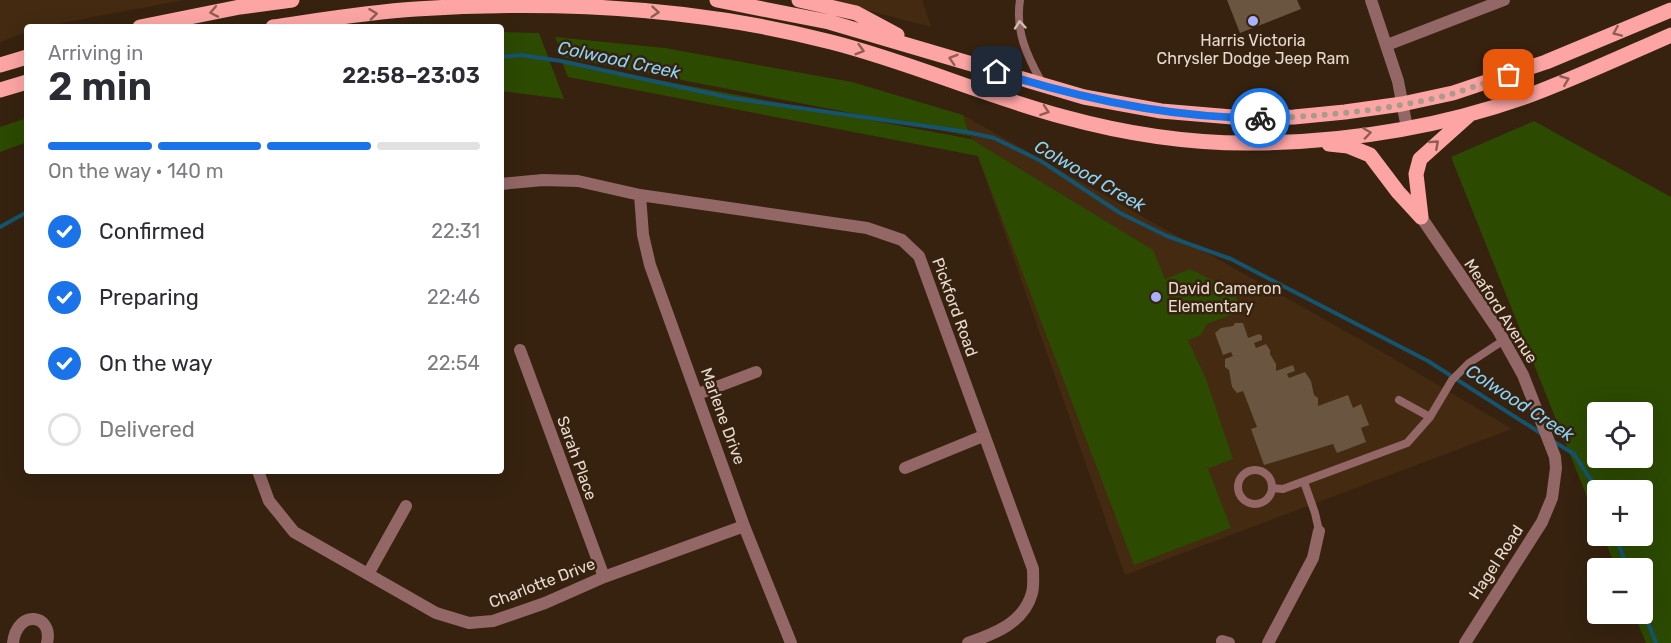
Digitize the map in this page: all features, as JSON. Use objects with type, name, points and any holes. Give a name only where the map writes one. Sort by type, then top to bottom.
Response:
[{"type":"main road","points":[[155,24],[240,7],[292,0]]},
{"type":"main road","points":[[717,0],[807,17],[1084,97],[1161,111],[1244,118],[1294,117],[1402,105],[1453,93],[1546,62],[1671,10]]},
{"type":"main road","points":[[799,0],[856,14],[929,51]]},
{"type":"main road","points":[[296,24],[414,9],[513,5],[597,7],[678,14],[803,36],[906,63],[1063,117],[1119,130],[1181,139],[1252,143],[1309,142],[1348,146],[1370,155],[1398,192],[1421,217]]},
{"type":"main road","points":[[1309,142],[1407,128],[1470,114],[1526,96],[1671,35]]},
{"type":"main road","points":[[0,65],[24,58]]},
{"type":"main road","points":[[0,90],[24,83]]},
{"type":"main road","points":[[1421,217],[1416,174],[1420,159],[1470,114]]},
{"type":"street","points":[[1371,0],[1387,45],[1407,128]]},
{"type":"street","points":[[1387,45],[1504,0]]},
{"type":"street","name":"Pickford Road","points":[[504,184],[543,180],[578,181],[640,195],[867,228],[902,240],[919,255],[1033,569],[1032,594],[1018,617],[999,638],[968,643]]},
{"type":"street","name":"Marlene Drive","points":[[640,195],[643,235],[650,264],[744,526],[791,643]]},
{"type":"street","name":"Meaford Avenue","points":[[1421,217],[1504,340],[1523,375],[1555,457],[1556,468],[1552,498]]},
{"type":"street","name":"Sarah Place","points":[[520,351],[604,577]]},
{"type":"street","points":[[698,394],[756,372]]},
{"type":"street","points":[[905,468],[983,436]]},
{"type":"street","name":"Charlotte Drive","points":[[259,474],[269,501],[294,532],[436,613],[468,623],[493,621],[544,603],[604,577],[744,526]]},
{"type":"street","name":"Hagel Road","points":[[1465,643],[1542,522],[1552,498]]},
{"type":"street","points":[[368,574],[406,506]]},
{"type":"street","points":[[1268,643],[1313,558],[1318,531]]},
{"type":"street","points":[[13,643],[17,627],[23,620],[30,618],[39,620],[46,627],[49,634],[47,643]]},
{"type":"lane","points":[[1020,0],[1018,25],[1023,44],[1045,86]]},
{"type":"lane","points":[[803,36],[807,17]]},
{"type":"lane","points":[[1272,488],[1283,489],[1304,482],[1407,443],[1430,417],[1452,380],[1469,363],[1504,340]]},
{"type":"lane","points":[[1399,400],[1430,417]]},
{"type":"lane","points":[[1252,471],[1266,475],[1272,488],[1270,496],[1258,504],[1244,500],[1238,487],[1245,474],[1252,471]]},
{"type":"lane","points":[[1304,482],[1316,513],[1318,531]]},
{"type":"shaded area","points":[[0,0],[184,0],[57,24],[24,24],[24,33],[0,42]]},
{"type":"shaded area","points":[[828,0],[922,0],[931,27]]},
{"type":"shaded area","name":"David Cameron Elementary","points":[[963,115],[1391,357],[1512,429],[1125,575]]},
{"type":"green space","points":[[504,32],[539,33],[564,99],[504,91]]},
{"type":"green space","points":[[555,37],[665,48],[852,82],[963,115],[970,136],[563,57]]},
{"type":"green space","points":[[562,62],[971,139],[1153,250],[1165,279],[1190,269],[1234,291],[1241,311],[1207,324],[1201,335],[1188,340],[1206,379],[1233,459],[1209,468],[1207,466],[1231,528],[1134,565],[978,156],[568,77]]},
{"type":"green space","points":[[24,119],[24,143],[0,152],[0,127]]},
{"type":"green space","points":[[1534,121],[1671,197],[1671,643],[1646,643],[1638,624],[1653,624],[1653,558],[1612,558],[1607,546],[1653,546],[1653,480],[1587,480],[1587,497],[1451,157]]},
{"type":"building","name":"Harris Victoria Chrysler Dodge Jeep Ram","points":[[1227,0],[1297,0],[1301,9],[1240,33]]},
{"type":"building","points":[[1235,323],[1243,323],[1248,338],[1259,334],[1262,336],[1262,340],[1254,343],[1256,348],[1266,344],[1276,364],[1276,371],[1293,365],[1295,371],[1287,374],[1289,378],[1305,372],[1311,381],[1314,395],[1318,398],[1318,406],[1348,395],[1353,408],[1361,404],[1369,425],[1361,428],[1366,442],[1337,453],[1333,444],[1264,465],[1251,429],[1257,427],[1243,391],[1237,393],[1232,387],[1229,370],[1225,367],[1225,359],[1233,356],[1231,352],[1223,355],[1215,333]]},
{"type":"waterway","name":"Colwood Creek","points":[[504,57],[521,55],[561,61],[731,98],[967,132],[994,138],[1041,161],[1120,213],[1167,236],[1231,259],[1428,361],[1542,434]]},
{"type":"waterway","name":"Colwood Creek","points":[[0,227],[24,214]]},
{"type":"waterway","name":"Colwood Creek","points":[[1553,441],[1574,454],[1591,480]]},
{"type":"waterway","name":"Colwood Creek","points":[[1619,546],[1624,558]]},
{"type":"waterway","name":"Colwood Creek","points":[[1649,624],[1656,643]]},
{"type":"way so far","points":[[1260,118],[1294,117],[1402,105],[1453,93],[1509,75]]},
{"type":"place","name":"Harris Victoria Chrysler Dodge Jeep Ram","points":[[1253,21]]},
{"type":"place","name":"David Cameron Elementary","points":[[1156,297]]},
{"type":"route","points":[[997,72],[1084,97],[1161,111],[1260,118]]}]
